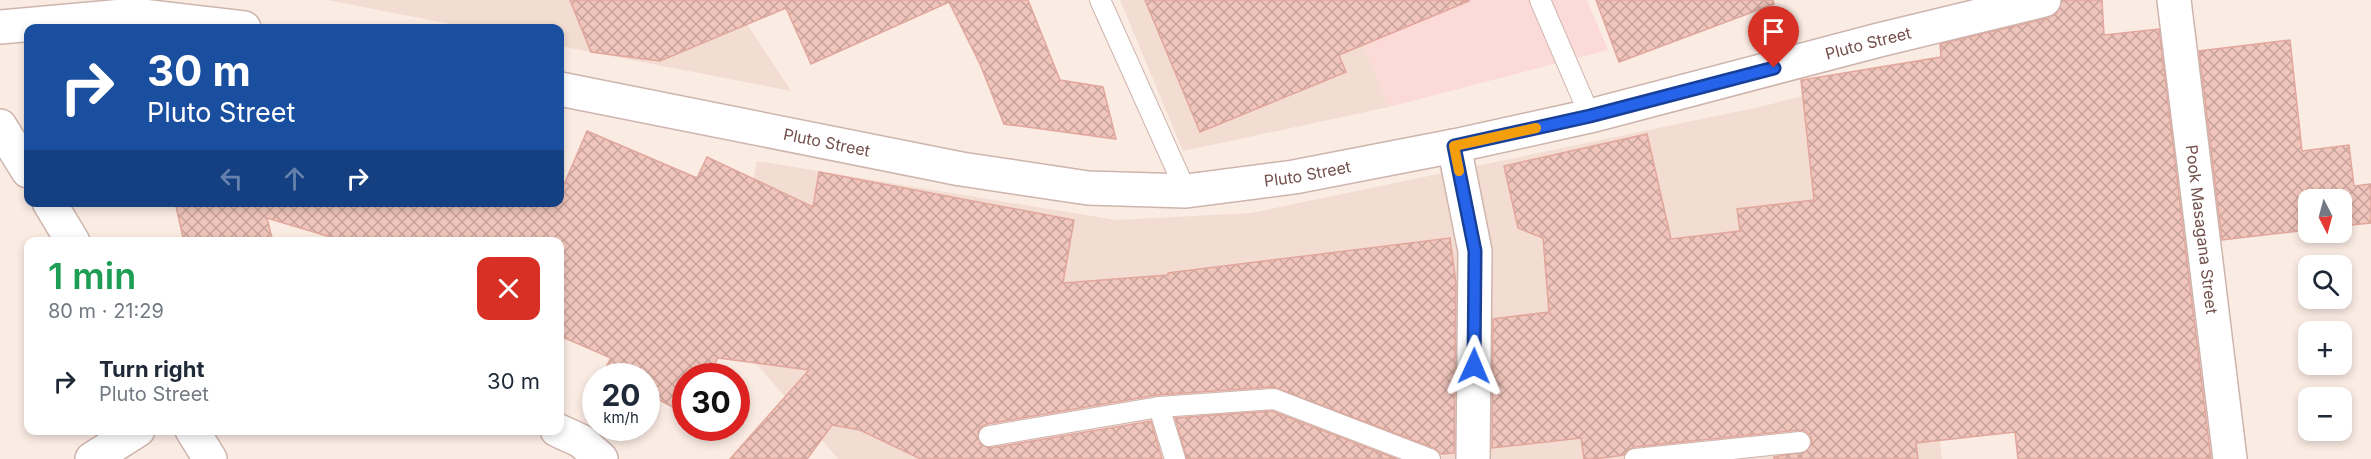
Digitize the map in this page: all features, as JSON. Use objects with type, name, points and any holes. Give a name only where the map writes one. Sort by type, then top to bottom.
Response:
[{"type":"street","name":"Pluto Street","points":[[564,90],[961,169],[1088,188],[1186,191],[1294,177],[1454,146],[1590,116],[1879,40],[2044,0]]},
{"type":"street","name":"Pook Masagana Street","points":[[2174,0],[2230,459]]},
{"type":"street","points":[[0,27],[132,7],[223,24]]},
{"type":"street","points":[[0,126],[24,165]]},
{"type":"street","points":[[1454,146],[1475,251],[1473,459]]},
{"type":"street","points":[[52,207],[70,237]]},
{"type":"street","points":[[564,433],[581,441],[602,459]]},
{"type":"street","points":[[92,459],[130,435]]},
{"type":"street","points":[[195,435],[210,459]]},
{"type":"lane","points":[[1100,0],[1186,191]]},
{"type":"lane","points":[[1540,0],[1590,116]]},
{"type":"lane","points":[[989,436],[1160,407],[1274,399],[1430,459]]},
{"type":"lane","points":[[1160,407],[1175,459]]},
{"type":"lane","points":[[1635,459],[1800,442]]},
{"type":"shaded area","points":[[327,0],[731,0],[791,91],[564,47],[564,24],[450,24]]},
{"type":"shaded area","points":[[1120,0],[1346,0],[1389,107],[1183,151]]},
{"type":"shaded area","points":[[1346,0],[1587,0],[1608,50],[1389,107]]},
{"type":"shaded area","points":[[1901,70],[1942,459],[838,459],[725,327],[757,161],[1116,220],[1251,213],[1764,106]]},
{"type":"building","points":[[570,0],[1028,0],[1060,80],[1103,87],[1116,139],[1004,124],[980,64],[949,2],[811,64],[786,8],[660,61],[591,52]]},
{"type":"building","points":[[1145,0],[1469,1],[1339,55],[1346,72],[1200,132]]},
{"type":"building","points":[[1596,0],[1773,0],[1774,4],[1619,62]]},
{"type":"building","points":[[2062,0],[2102,0],[2104,35],[2159,29],[2211,459],[2018,459],[2015,432],[1916,443],[1918,459],[1774,459],[1774,457],[1807,451],[1812,441],[1810,435],[1799,430],[1634,447],[1624,455],[1595,459],[1584,459],[1581,438],[1492,448],[1493,319],[1549,312],[1543,238],[1518,228],[1504,166],[1647,134],[1671,239],[1740,231],[1737,209],[1814,200],[1801,80],[1941,57],[1940,44],[2048,18],[2057,13]]},
{"type":"building","points":[[2290,40],[2302,151],[2349,145],[2354,186],[2371,184],[2371,223],[2352,225],[2352,189],[2298,189],[2298,231],[2222,240],[2199,51]]},
{"type":"building","points":[[587,131],[697,178],[707,157],[813,207],[819,172],[1074,220],[1063,283],[1168,275],[1168,273],[1450,238],[1456,283],[1454,453],[1441,454],[1434,448],[1273,387],[1157,395],[987,424],[978,432],[980,444],[991,448],[1151,421],[1162,459],[921,459],[860,430],[832,425],[807,459],[730,459],[746,441],[750,441],[750,436],[809,370],[718,358],[715,363],[672,363],[672,407],[660,400],[660,363],[608,363],[611,358],[564,338],[564,237],[330,237],[267,218],[272,237],[183,237],[176,207],[564,207],[564,185]]},
{"type":"building","points":[[1272,411],[1397,459],[1187,459],[1175,418]]},
{"type":"slow traffic","points":[[1459,171],[1454,146],[1536,128]]},
{"type":"route","points":[[1474,366],[1475,251],[1454,146],[1590,116],[1774,68]]}]
